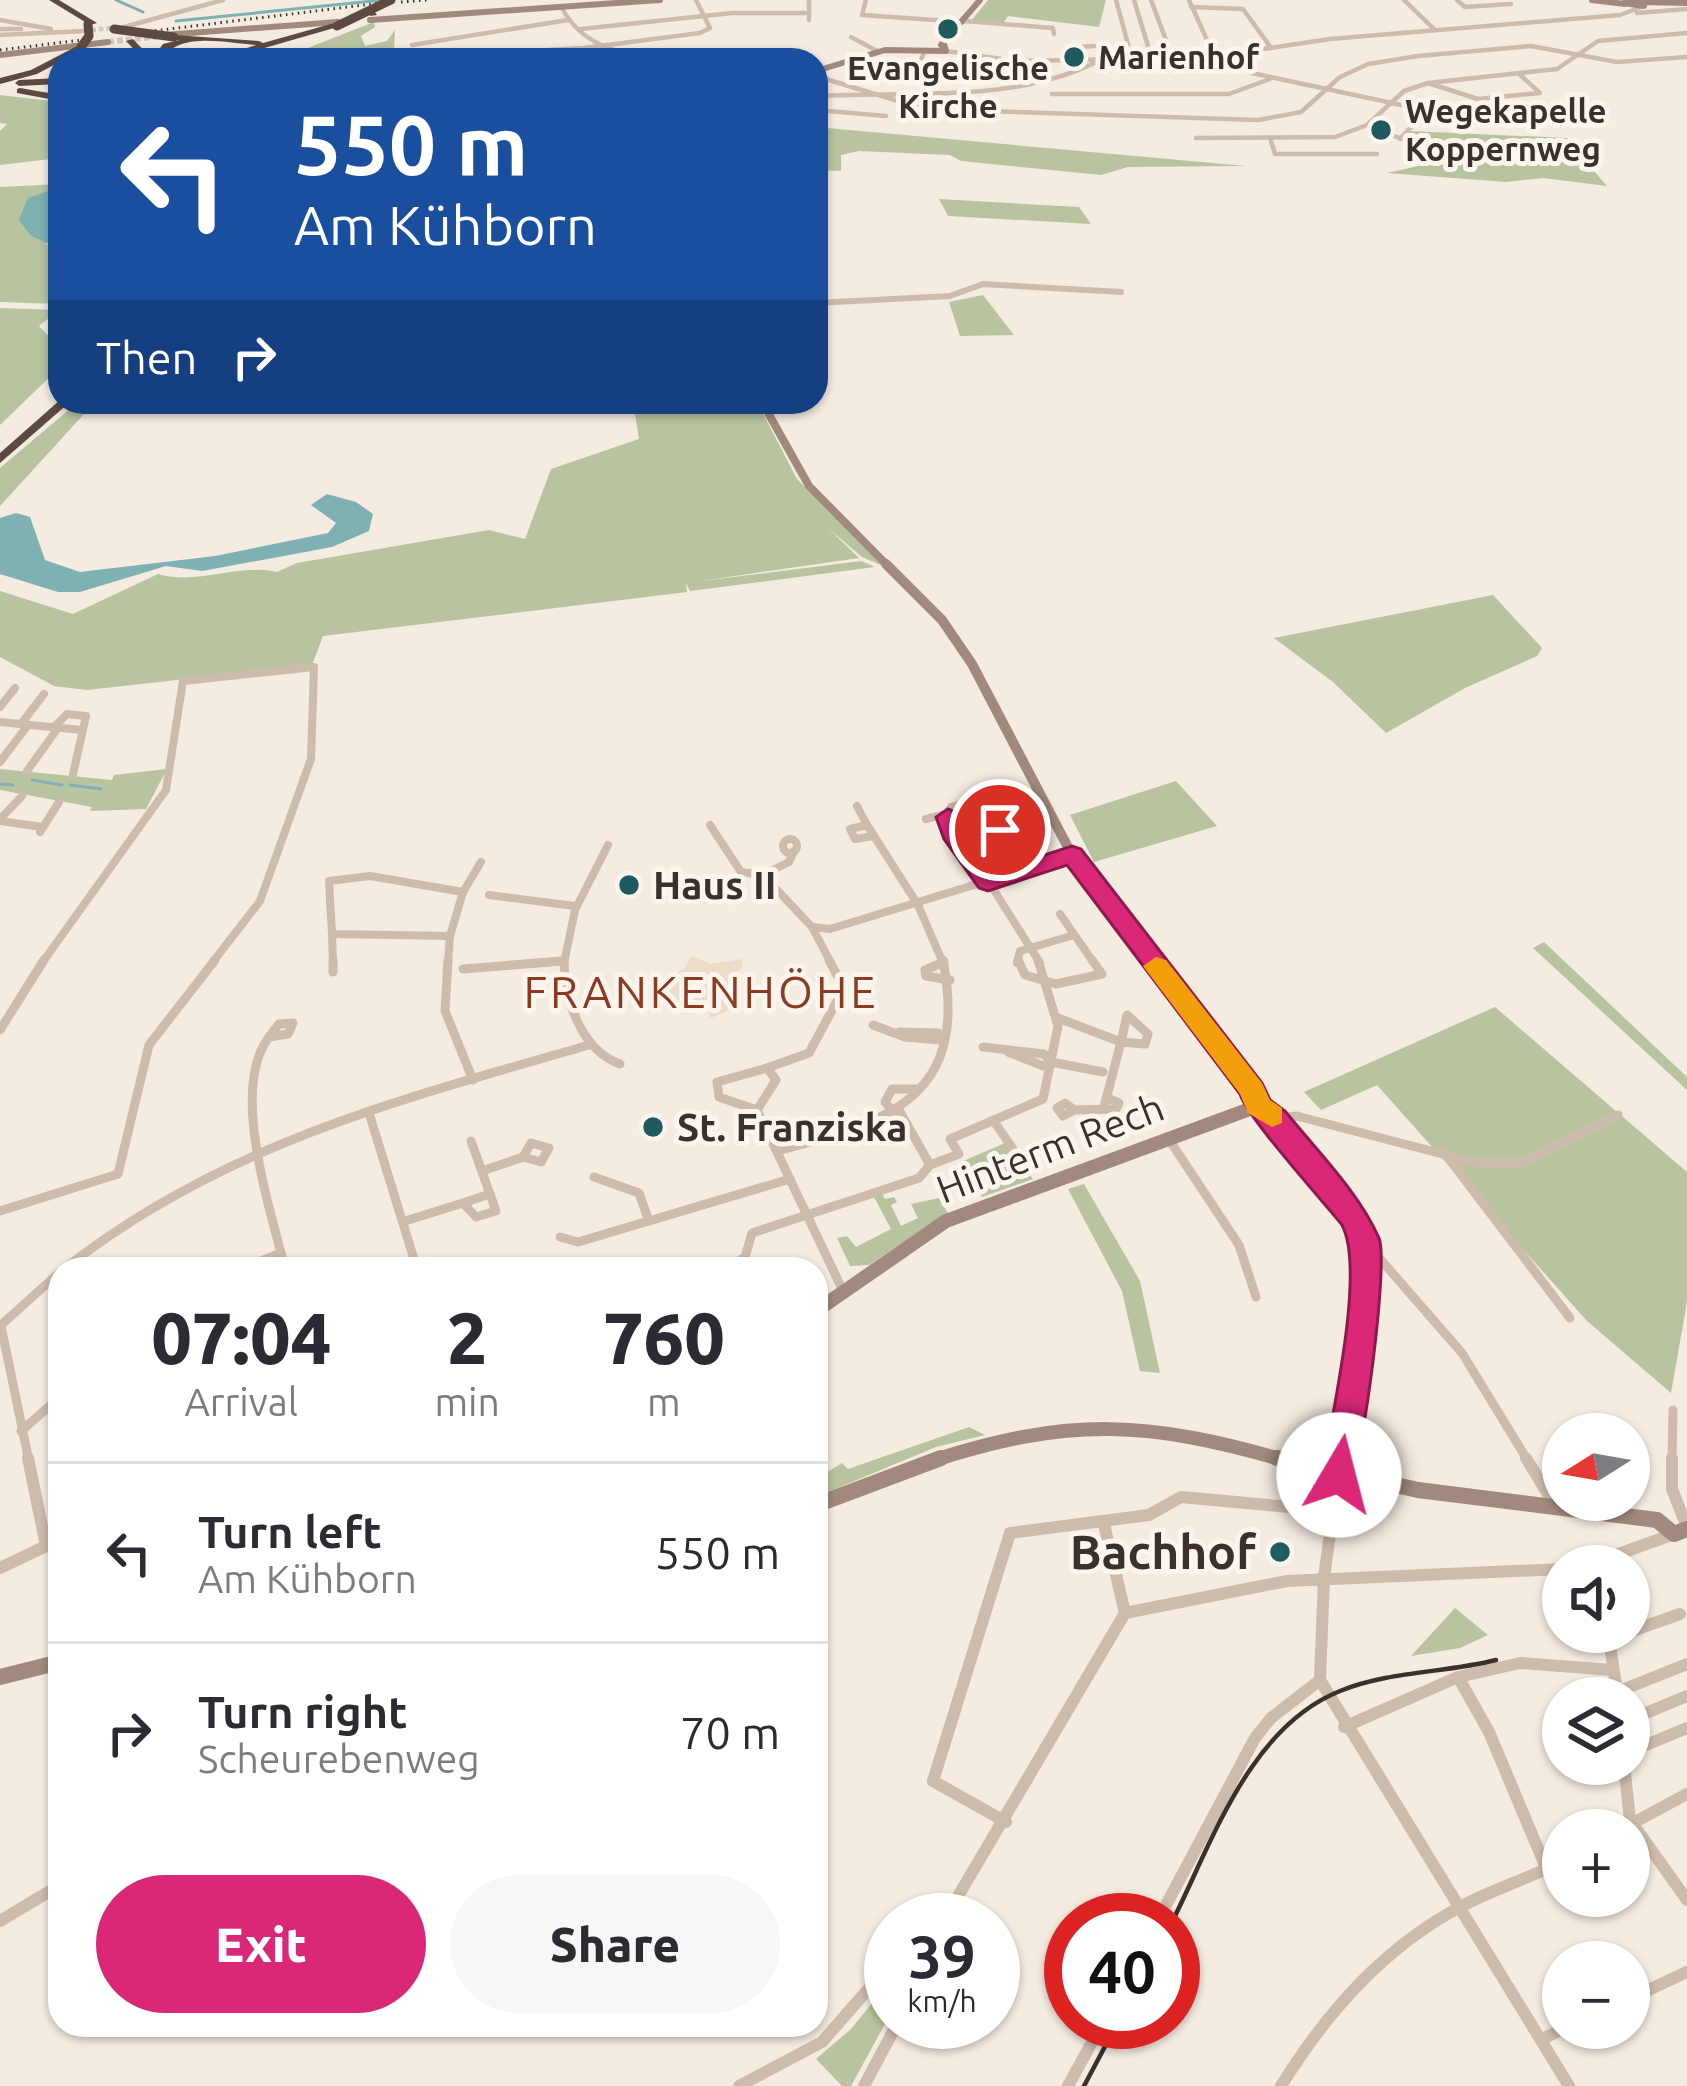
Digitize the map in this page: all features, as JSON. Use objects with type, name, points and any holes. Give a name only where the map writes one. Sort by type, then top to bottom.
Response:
[{"type":"highway","points":[[53,0],[130,48]]},
{"type":"highway","points":[[64,0],[91,24],[174,38],[251,43],[301,37]]},
{"type":"highway","points":[[274,48],[370,16],[394,0]]},
{"type":"highway","points":[[79,48],[91,24]]},
{"type":"highway","points":[[257,48],[339,26]]},
{"type":"highway","points":[[290,48],[339,26]]},
{"type":"highway","points":[[265,48],[339,26]]},
{"type":"highway","points":[[119,28],[124,48]]},
{"type":"highway","points":[[163,48],[178,41],[221,48]]},
{"type":"highway","points":[[0,86],[48,65]]},
{"type":"highway","points":[[0,86],[48,84]]},
{"type":"highway","points":[[0,86],[48,96]]},
{"type":"highway","points":[[19,90],[48,86]]},
{"type":"highway","points":[[0,446],[48,402]]},
{"type":"highway","points":[[0,459],[51,414]]},
{"type":"street","points":[[119,28],[223,0]]},
{"type":"street","points":[[370,16],[563,10],[660,0]]},
{"type":"street","points":[[572,48],[697,34],[710,28],[696,0]]},
{"type":"street","points":[[809,0],[805,13],[809,20]]},
{"type":"street","points":[[866,0],[862,14],[1053,28],[1054,34]]},
{"type":"street","points":[[945,47],[978,3],[966,0]]},
{"type":"street","points":[[1116,0],[1132,59]]},
{"type":"street","points":[[1134,0],[1152,59]]},
{"type":"street","points":[[1151,0],[1173,59]]},
{"type":"street","points":[[1404,0],[1435,30]]},
{"type":"street","points":[[1457,0],[1472,13]]},
{"type":"street","points":[[1592,0],[1628,6],[1687,6]]},
{"type":"street","points":[[1609,0],[1628,6]]},
{"type":"street","points":[[1271,48],[1243,8],[1190,3],[1203,36],[1226,56],[1270,80],[1448,115]]},
{"type":"street","points":[[1465,7],[1511,4]]},
{"type":"street","points":[[965,58],[1226,56],[1628,6],[1687,6]]},
{"type":"street","points":[[563,10],[568,20],[611,48]]},
{"type":"street","points":[[581,29],[704,16],[805,13]]},
{"type":"street","points":[[412,45],[568,20]]},
{"type":"street","points":[[0,28],[62,32],[91,24]]},
{"type":"street","points":[[162,36],[339,26]]},
{"type":"street","points":[[0,28],[43,32]]},
{"type":"street","points":[[1196,138],[1271,141],[1346,134],[1369,123],[1386,103],[1428,83],[1557,69],[1602,40],[1687,33]]},
{"type":"street","points":[[697,34],[708,48]]},
{"type":"street","points":[[851,37],[879,52]]},
{"type":"street","points":[[65,48],[119,42]]},
{"type":"street","points":[[1085,59],[1080,47],[1094,46]]},
{"type":"street","points":[[828,77],[918,108],[991,115],[1258,120],[1301,112],[1324,90],[1368,64],[1418,56],[1525,46],[1617,62],[1687,57]]},
{"type":"street","points":[[828,69],[879,52],[945,47],[976,66]]},
{"type":"street","points":[[0,57],[48,50]]},
{"type":"street","points":[[910,90],[927,50]]},
{"type":"street","points":[[957,74],[965,58]]},
{"type":"street","points":[[828,94],[1021,84],[1102,59]]},
{"type":"street","points":[[1015,61],[1023,71]]},
{"type":"street","points":[[1428,83],[1478,99],[1540,93],[1518,73]]},
{"type":"street","points":[[1052,94],[1216,95],[1252,90],[1270,80]]},
{"type":"street","points":[[1400,139],[1426,110]]},
{"type":"street","points":[[828,111],[886,116]]},
{"type":"street","points":[[1375,129],[1411,142]]},
{"type":"street","points":[[1271,141],[1275,154],[1289,158],[1377,154]]},
{"type":"street","points":[[828,302],[943,297],[983,284],[1120,292]]},
{"type":"street","points":[[769,414],[809,486],[923,598],[962,650],[1072,855],[1252,1090],[1258,1106],[1275,1119],[1367,1244],[1462,1353],[1542,1483]]},
{"type":"street","points":[[0,1030],[4,1016],[166,790],[183,681],[314,667],[312,753],[260,902],[149,1045],[118,1174],[0,1211]]},
{"type":"street","points":[[0,707],[15,688]]},
{"type":"street","points":[[0,762],[44,694]]},
{"type":"street","points":[[0,722],[82,730],[74,774]]},
{"type":"street","points":[[27,771],[56,728]]},
{"type":"street","points":[[974,787],[972,802],[1000,830]]},
{"type":"street","points":[[0,820],[22,796]]},
{"type":"street","points":[[0,820],[41,829],[59,802]]},
{"type":"street","points":[[972,802],[951,807],[947,815],[956,839],[1030,945],[1058,1018],[1043,1099]]},
{"type":"street","points":[[777,1150],[897,1111],[919,1089],[952,1006],[950,980],[936,938],[857,806]]},
{"type":"street","points":[[947,815],[955,824],[980,813]]},
{"type":"street","points":[[926,819],[947,815]]},
{"type":"street","points":[[710,825],[741,872],[763,875],[789,862],[794,851]]},
{"type":"street","points":[[870,830],[881,827]]},
{"type":"street","points":[[608,845],[575,906],[562,961],[567,994],[589,1045],[603,1059],[620,1064]]},
{"type":"street","points":[[812,927],[830,929],[1072,855]]},
{"type":"street","points":[[473,1079],[446,1011],[450,936],[463,892],[481,862]]},
{"type":"street","points":[[763,875],[812,927],[844,988],[809,1053],[724,1076],[715,1088],[719,1097],[757,1110],[827,1257]]},
{"type":"street","points":[[333,972],[329,881],[370,876],[463,892]]},
{"type":"street","points":[[489,895],[575,906]]},
{"type":"street","points":[[1060,914],[1102,974],[1047,986],[1033,982],[1016,966],[1020,951],[1030,945],[1074,935]]},
{"type":"street","points":[[332,934],[450,936]]},
{"type":"street","points":[[464,969],[562,961]]},
{"type":"street","points":[[944,962],[925,970],[926,976],[950,980]]},
{"type":"street","points":[[1043,1099],[1067,1116],[1106,1102],[1122,1039],[1058,1018]]},
{"type":"street","points":[[873,1025],[934,1043],[942,1040]]},
{"type":"street","points":[[267,1037],[255,1081],[259,1150],[282,1257]]},
{"type":"street","points":[[81,1257],[162,1199],[259,1150],[589,1045]]},
{"type":"street","points":[[982,1047],[1042,1066],[1051,1061],[1103,1072]]},
{"type":"street","points":[[757,1110],[776,1080],[767,1068]]},
{"type":"street","points":[[919,1089],[892,1089],[885,1102],[897,1111],[930,1165]]},
{"type":"street","points":[[745,1257],[752,1233],[919,1178],[930,1165],[959,1154],[950,1138],[1043,1099]]},
{"type":"street","name":"Hinterm Rech","points":[[828,1302],[946,1220],[1258,1106]]},
{"type":"street","points":[[369,1113],[413,1257]]},
{"type":"street","points":[[1275,1119],[1297,1116],[1477,1163],[1521,1163],[1618,1114]]},
{"type":"street","points":[[993,1120],[1013,1149]]},
{"type":"street","points":[[1168,1138],[1239,1245],[1256,1297]]},
{"type":"street","points":[[405,1221],[463,1203],[476,1216],[496,1210],[471,1141]]},
{"type":"street","points":[[1446,1155],[1570,1318]]},
{"type":"street","points":[[482,1171],[523,1157]]},
{"type":"street","points":[[594,1178],[635,1190],[649,1221]]},
{"type":"street","points":[[560,1237],[578,1242],[790,1179]]},
{"type":"street","points":[[1367,1244],[1366,1284],[1324,1577],[1320,1680],[1456,1909],[1542,2039]]},
{"type":"street","points":[[271,1257],[281,1253]]},
{"type":"street","points":[[828,1259],[843,1291]]},
{"type":"street","points":[[48,1283],[0,1326],[21,1431],[48,1530]]},
{"type":"street","points":[[21,1431],[48,1407]]},
{"type":"street","points":[[1673,1410],[1672,1489],[1683,1530]]},
{"type":"street","points":[[828,1499],[969,1446],[1091,1427],[1197,1437],[1338,1479],[1542,1507]]},
{"type":"street","points":[[1006,1822],[933,1781],[1010,1533],[1149,1514],[1181,1497],[1333,1511]]},
{"type":"street","points":[[1650,1519],[1683,1530]]},
{"type":"street","points":[[961,1893],[1125,1612],[1104,1523]]},
{"type":"street","points":[[1643,1545],[1683,1530]]},
{"type":"street","points":[[0,1568],[48,1550]]},
{"type":"street","points":[[1125,1612],[1232,1586],[1324,1577],[1542,1570]]},
{"type":"street","points":[[1650,1625],[1680,1614]]},
{"type":"street","points":[[1611,1653],[1614,1677]]},
{"type":"street","points":[[1344,1727],[1458,1677],[1530,1661],[1613,1670]]},
{"type":"street","points":[[1650,1680],[1687,1664]]},
{"type":"street","points":[[0,1677],[48,1665]]},
{"type":"street","points":[[1458,1677],[1489,1732],[1542,1860]]},
{"type":"street","points":[[1172,1893],[1255,1738],[1271,1718],[1320,1680]]},
{"type":"street","points":[[1650,1711],[1687,1696]]},
{"type":"street","points":[[1650,1743],[1687,1728]]},
{"type":"street","points":[[1650,1812],[1687,1794]]},
{"type":"street","points":[[1650,1855],[1687,1900]]},
{"type":"street","points":[[1281,2086],[1349,1994],[1394,1948],[1456,1909],[1542,1872]]},
{"type":"street","points":[[0,1921],[48,1892]]},
{"type":"street","points":[[1650,1989],[1687,1972]]},
{"type":"street","points":[[828,2035],[864,1994]]},
{"type":"street","points":[[739,2086],[826,2037]]},
{"type":"street","points":[[864,2086],[884,2049]]},
{"type":"street","points":[[1068,2086],[1088,2049]]},
{"type":"street","points":[[1548,2049],[1569,2086]]},
{"type":"green space","points":[[988,0],[1106,0],[1099,27],[1008,16],[1003,23],[971,21]]},
{"type":"green space","points":[[374,22],[375,27],[361,36],[365,46],[387,41],[395,30],[394,48],[308,48]]},
{"type":"green space","points":[[0,95],[48,101],[48,159],[0,165],[0,131],[7,124],[0,123]]},
{"type":"green space","points":[[828,128],[1246,166],[1128,167],[1101,175],[961,161],[950,155],[859,151],[841,155],[841,171],[828,170]]},
{"type":"green space","points":[[1409,131],[1567,138],[1574,147],[1505,156],[1581,156],[1607,186],[1543,178],[1506,182],[1387,173],[1436,162],[1404,138]]},
{"type":"green space","points":[[48,185],[48,304],[0,302],[0,187]]},
{"type":"green space","points":[[939,199],[1079,207],[1091,224],[948,216]]},
{"type":"green space","points":[[983,295],[1014,335],[960,336],[949,302]]},
{"type":"green space","points":[[0,308],[48,310],[48,319],[39,326],[48,335],[48,379],[0,425]]},
{"type":"green space","points":[[64,414],[84,414],[0,506],[0,468]]},
{"type":"green space","points":[[635,414],[763,414],[797,479],[883,566],[862,557],[828,528],[859,558],[701,581],[861,561],[875,567],[690,591],[686,583],[687,592],[323,636],[312,665],[87,690],[54,686],[0,657],[0,591],[73,614],[158,574],[277,572],[297,563],[489,530],[525,539],[551,469],[639,439]]},
{"type":"green space","points":[[1493,595],[1542,648],[1537,656],[1465,688],[1386,733],[1333,682],[1274,638]]},
{"type":"green space","points":[[0,769],[112,780],[114,775],[167,769],[146,809],[90,811],[92,807],[0,790]]},
{"type":"green space","points":[[1176,781],[1217,826],[1094,862],[1070,815]]},
{"type":"green space","points":[[1544,942],[1687,1077],[1687,1090],[1533,948]]},
{"type":"green space","points":[[1495,1007],[1687,1172],[1687,1302],[1671,1393],[1587,1321],[1377,1085],[1321,1110],[1304,1092]]},
{"type":"green space","points":[[1005,1143],[1033,1179],[982,1197],[961,1162]]},
{"type":"green space","points":[[1084,1184],[1140,1281],[1160,1373],[1140,1371],[1122,1291],[1068,1189]]},
{"type":"green space","points":[[882,1194],[897,1202],[891,1205],[901,1226],[918,1218],[911,1204],[939,1198],[948,1213],[869,1265],[850,1266],[837,1238],[847,1236],[856,1247],[891,1229],[874,1197]]},
{"type":"green space","points":[[969,1427],[985,1435],[936,1447],[828,1492],[828,1472],[842,1463],[848,1469]]},
{"type":"green space","points":[[1455,1608],[1488,1635],[1460,1648],[1411,1656]]},
{"type":"green space","points":[[864,2013],[864,2049],[871,2049],[851,2086],[842,2086],[816,2059]]},
{"type":"shaded area","points":[[692,956],[710,964],[742,959],[742,968],[733,974],[741,990],[734,1008],[711,1018],[708,1012],[684,1014],[675,1001],[656,1007],[653,985],[684,969]]},
{"type":"water","points":[[48,191],[48,244],[31,236],[19,220],[28,198]]},
{"type":"water","points":[[327,494],[356,502],[373,514],[369,531],[332,547],[202,571],[166,566],[80,592],[58,592],[0,574],[0,518],[16,513],[30,517],[45,560],[80,572],[215,556],[328,533],[336,523],[311,505]]},
{"type":"waterway","points":[[116,0],[143,12]]},
{"type":"waterway","points":[[176,21],[383,0]]},
{"type":"waterway","points":[[32,780],[62,785]]},
{"type":"waterway","points":[[0,784],[13,785]]},
{"type":"waterway","points":[[70,785],[101,789]]},
{"type":"tunnel","points":[[84,31],[120,27]]},
{"type":"tunnel","points":[[108,42],[161,36]]},
{"type":"tram line","points":[[1186,1893],[1258,1758],[1309,1708],[1340,1691],[1378,1680],[1496,1660]]},
{"type":"tram line","points":[[1084,2086],[1104,2049]]},
{"type":"railway","points":[[401,2],[427,0]]},
{"type":"railway","points":[[137,33],[380,3]]},
{"type":"railway","points":[[0,50],[82,40]]},
{"type":"slow traffic","points":[[1156,966],[1252,1090],[1258,1106],[1272,1116]]},
{"type":"place","name":"Evangelische Kirche","points":[[948,29]]},
{"type":"place","name":"Marienhof","points":[[1074,57]]},
{"type":"place","name":"Wegekapelle Koppernweg","points":[[1381,130]]},
{"type":"place","name":"Haus II","points":[[629,885]]},
{"type":"place","name":"St. Franziska","points":[[653,1127]]},
{"type":"place","name":"Bachhof","points":[[1280,1552]]},
{"type":"district","name":"FRANKENHÖHE","points":[[701,992]]},
{"type":"route","points":[[1000,830],[980,813],[978,818],[955,824],[948,817],[956,839],[988,882],[1072,855],[1252,1090],[1258,1106],[1275,1119],[1352,1217],[1367,1244],[1366,1284],[1339,1475]]}]
